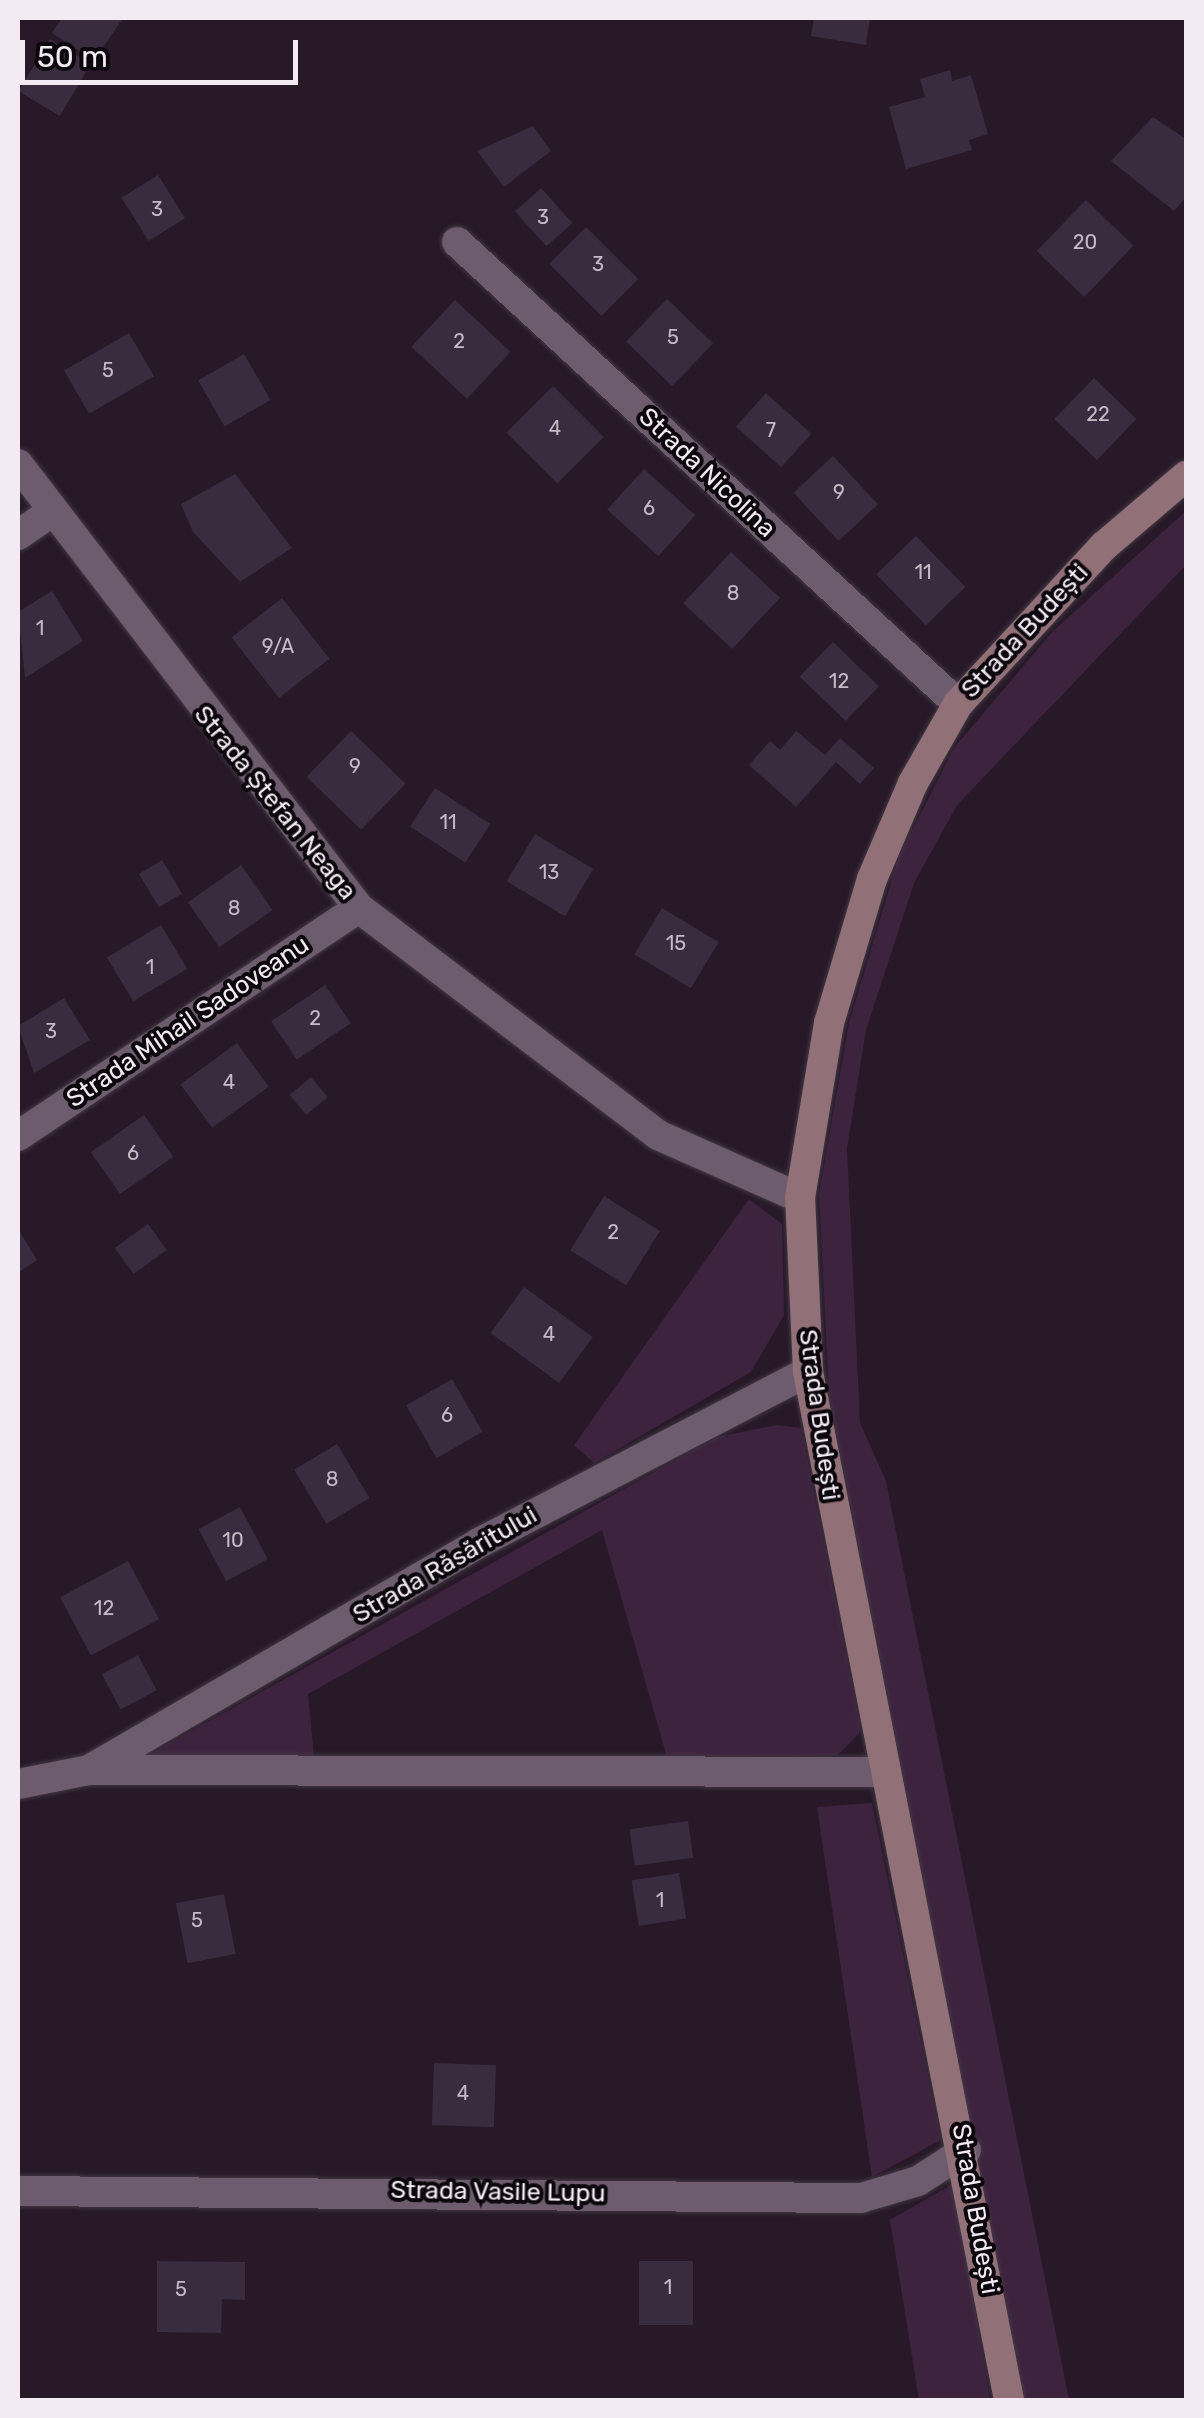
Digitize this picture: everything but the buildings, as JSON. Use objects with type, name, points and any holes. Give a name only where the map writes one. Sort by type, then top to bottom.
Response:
[{"type":"street","name":"Strada Nicolina","points":[[457,242],[958,704]]},
{"type":"street","name":"Strada Ștefan Neaga","points":[[18,464],[359,908],[658,1134],[800,1198]]},
{"type":"street","name":"Strada Budești","points":[[1008,2400],[966,2150],[880,1772],[808,1372],[800,1198],[829,1023],[872,879],[958,704],[1104,546],[1186,476]]},
{"type":"street","points":[[18,535],[52,511]]},
{"type":"street","name":"Strada Mihail Sadoveanu","points":[[18,1136],[359,908]]},
{"type":"street","name":"Strada Răsăritului","points":[[90,1770],[479,1542],[808,1372]]},
{"type":"street","name":"Strada Răsăritului","points":[[18,1784],[90,1770],[880,1772]]},
{"type":"street","name":"Strada Vasile Lupu","points":[[18,2191],[861,2198],[918,2181],[966,2150]]},
{"type":"shaded area","points":[[1186,511],[1186,565],[957,805],[914,883],[866,1030],[847,1148],[860,1423],[886,1481],[1069,2400],[1024,2400],[829,1395],[819,1194],[849,1023],[899,856],[954,748],[1053,631]]},
{"type":"shaded area","points":[[749,1199],[782,1224],[784,1315],[751,1372],[594,1463],[574,1445]]},
{"type":"shaded area","points":[[777,1425],[801,1428],[861,1731],[838,1755],[667,1757],[602,1530],[308,1694],[314,1757],[173,1765],[149,1755],[717,1437]]},
{"type":"shaded area","points":[[872,1803],[941,2140],[872,2177],[817,1807]]},
{"type":"shaded area","points":[[954,2183],[990,2400],[919,2400],[890,2220]]}]
